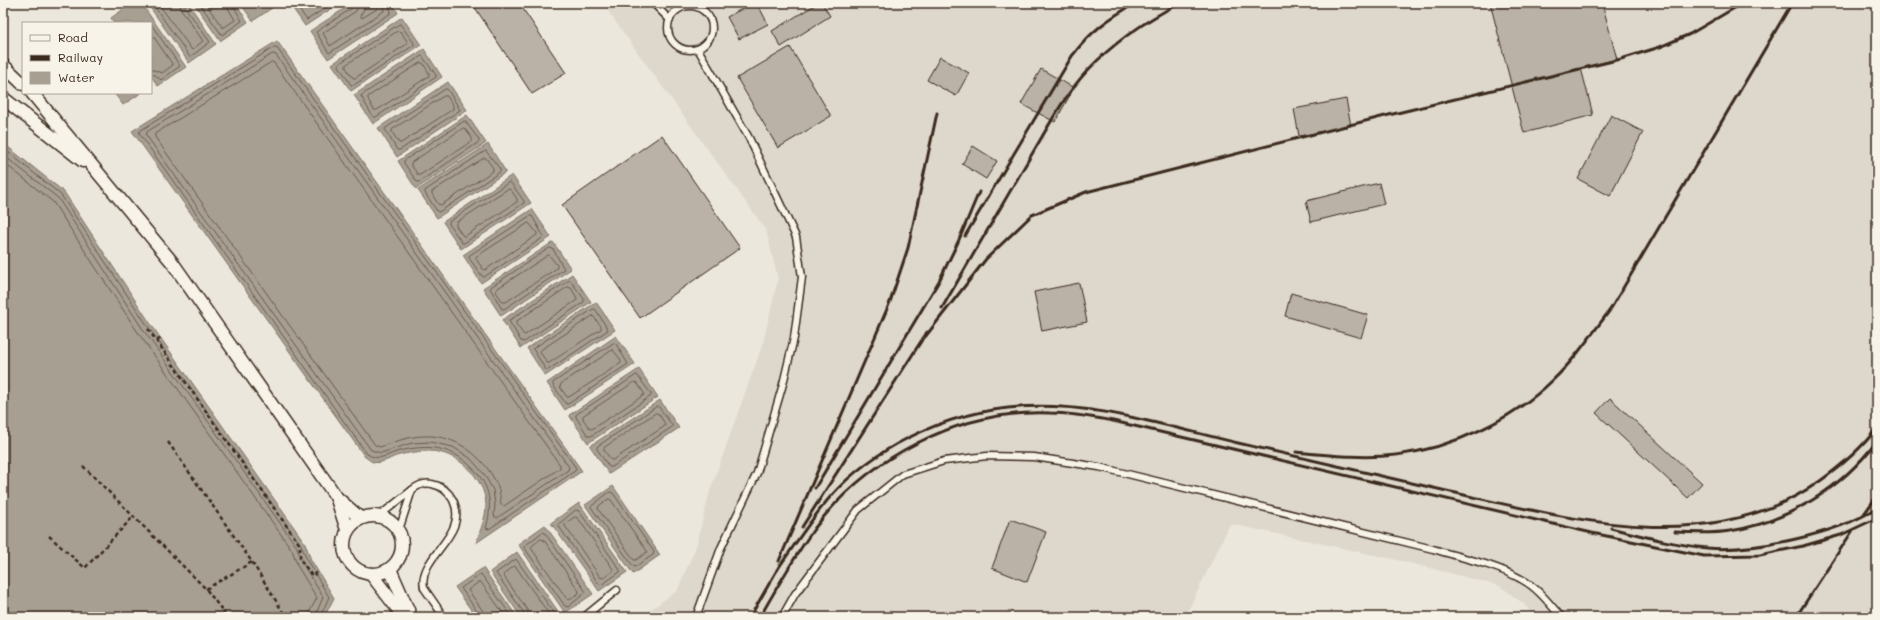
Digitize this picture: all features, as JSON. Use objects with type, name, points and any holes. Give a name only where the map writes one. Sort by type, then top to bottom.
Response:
[{"type":"street","points":[[3,65],[22,83]]},
{"type":"street","points":[[33,94],[104,178],[172,262],[337,498],[360,518]]},
{"type":"street","points":[[3,98],[104,178]]},
{"type":"street","points":[[337,498],[347,530]]},
{"type":"street","points":[[379,516],[393,523],[399,530],[403,547],[397,563],[390,569],[384,572],[371,574],[355,569],[349,562],[344,547],[344,538],[347,530],[360,518],[379,516]]},
{"type":"street","points":[[390,569],[411,617]]},
{"type":"street","points":[[371,574],[404,617]]},
{"type":"lane","points":[[653,3],[670,20]]},
{"type":"lane","points":[[701,6],[710,19],[712,33],[704,45],[698,49],[691,50],[677,46],[669,34],[670,20],[673,14],[686,7],[701,6]]},
{"type":"lane","points":[[696,617],[721,548],[757,473],[783,384],[790,353],[802,277],[796,237],[749,138],[698,49]]},
{"type":"lane","points":[[782,617],[795,594],[858,510],[903,474],[944,461],[987,456],[1034,457],[1098,467],[1432,549],[1484,564],[1522,579],[1544,597],[1561,617]]},
{"type":"lane","points":[[379,516],[418,485],[429,483],[438,485],[445,489],[455,506],[456,518],[453,530],[428,567],[423,583],[424,588],[444,617]]},
{"type":"lane","points":[[399,530],[412,490]]},
{"type":"lane","points":[[584,617],[617,590]]},
{"type":"path","points":[[148,328],[300,545],[300,559],[312,576],[318,572]]},
{"type":"path","points":[[157,341],[161,338]]},
{"type":"path","points":[[168,442],[252,562],[286,617]]},
{"type":"path","points":[[83,466],[206,589],[225,614]]},
{"type":"path","points":[[49,536],[85,568],[133,517]]},
{"type":"path","points":[[206,589],[252,562]]},
{"type":"shaded area","points":[[602,3],[1877,3],[1877,617],[1534,617],[1524,604],[1500,586],[1402,561],[1230,524],[1185,617],[640,617],[677,591],[696,547],[710,491],[763,343],[778,279],[766,230]]},
{"type":"water","points":[[132,3],[141,3],[186,67],[158,86],[152,77],[152,22],[113,22],[111,18]]},
{"type":"water","points":[[147,3],[188,3],[216,44],[189,63]]},
{"type":"water","points":[[194,3],[235,3],[248,22],[220,41]]},
{"type":"water","points":[[240,3],[279,3],[253,21]]},
{"type":"water","points":[[289,3],[340,3],[305,26]]},
{"type":"water","points":[[353,3],[392,3],[398,13],[328,59],[310,31]]},
{"type":"water","points":[[402,17],[421,45],[351,91],[332,64]]},
{"type":"water","points":[[277,41],[582,471],[476,543],[484,519],[486,505],[484,495],[475,476],[459,461],[439,452],[412,452],[379,462],[373,462],[365,457],[132,131]]},
{"type":"water","points":[[424,49],[442,77],[373,124],[354,95]]},
{"type":"water","points":[[448,82],[467,110],[397,157],[378,128]]},
{"type":"water","points":[[115,94],[140,94],[123,105]]},
{"type":"water","points":[[467,115],[486,143],[416,189],[398,161]]},
{"type":"water","points":[[3,143],[64,192],[150,323],[305,543],[311,560],[334,598],[324,617],[3,617]]},
{"type":"water","points":[[488,144],[506,172],[437,218],[418,190]]},
{"type":"water","points":[[512,175],[531,203],[461,249],[443,222]]},
{"type":"water","points":[[532,209],[551,237],[481,283],[463,255]]},
{"type":"water","points":[[553,242],[571,269],[501,316],[483,288]]},
{"type":"water","points":[[572,274],[591,302],[521,348],[502,320]]},
{"type":"water","points":[[596,302],[615,330],[545,376],[527,348]]},
{"type":"water","points":[[616,336],[635,364],[565,410],[547,383]]},
{"type":"water","points":[[639,369],[658,397],[588,443],[569,415]]},
{"type":"water","points":[[660,400],[679,428],[609,474],[590,446]]},
{"type":"water","points":[[613,486],[660,555],[633,574],[585,505]]},
{"type":"water","points":[[579,503],[627,572],[599,591],[551,523]]},
{"type":"water","points":[[545,525],[593,594],[565,613],[518,544]]},
{"type":"water","points":[[517,552],[562,617],[521,617],[490,572]]},
{"type":"water","points":[[483,568],[517,617],[476,617],[455,587]]},
{"type":"building","points":[[472,3],[519,3],[566,73],[532,94]]},
{"type":"building","points":[[753,3],[757,3],[768,24],[739,39],[727,17]]},
{"type":"building","points":[[818,3],[822,3],[830,16],[781,47],[772,31]]},
{"type":"building","points":[[1490,3],[1602,3],[1617,59],[1581,68],[1593,115],[1524,133]]},
{"type":"building","points":[[790,47],[831,116],[778,148],[737,78]]},
{"type":"building","points":[[940,57],[969,73],[956,96],[927,80]]},
{"type":"building","points":[[1041,69],[1074,88],[1055,122],[1021,104]]},
{"type":"building","points":[[1346,99],[1351,126],[1299,136],[1294,109]]},
{"type":"building","points":[[1611,115],[1643,132],[1610,196],[1578,179]]},
{"type":"building","points":[[662,135],[740,248],[640,318],[562,205]]},
{"type":"building","points":[[973,146],[997,161],[986,179],[962,164]]},
{"type":"building","points":[[1379,183],[1384,204],[1311,222],[1306,201]]},
{"type":"building","points":[[1079,283],[1087,322],[1042,331],[1034,292]]},
{"type":"building","points":[[1291,293],[1368,315],[1361,338],[1285,316]]},
{"type":"building","points":[[1610,398],[1702,483],[1688,498],[1596,413]]},
{"type":"building","points":[[1010,519],[1046,532],[1027,582],[992,568]]},
{"type":"railway","points":[[965,236],[1072,56],[1093,32],[1117,14],[1136,3]]},
{"type":"railway","points":[[942,308],[1054,116],[1078,81],[1097,60],[1119,41],[1154,17],[1180,3]]},
{"type":"railway","points":[[925,337],[986,259],[1032,215],[1086,192],[1393,114],[1621,59],[1660,47],[1690,34],[1743,3]]},
{"type":"railway","points":[[1296,452],[1371,457],[1396,455],[1439,446],[1460,439],[1500,419],[1519,408],[1553,380],[1576,355],[1610,310],[1792,3]]},
{"type":"railway","points":[[779,561],[890,302],[908,248],[937,113]]},
{"type":"railway","points":[[815,488],[939,281],[958,242],[979,192]]},
{"type":"railway","points":[[802,527],[927,332]]},
{"type":"railway","points":[[777,570],[831,496],[839,487],[866,464],[908,438],[951,420],[992,410],[1033,406],[1073,408],[1113,414],[1544,513],[1591,521],[1639,526],[1686,526],[1732,519],[1777,505],[1820,481],[1836,469],[1850,457],[1877,428]]},
{"type":"railway","points":[[760,617],[779,583],[814,529],[836,503],[861,480],[888,460],[918,442],[950,429],[982,419],[1016,414],[1066,414],[1113,421],[1592,533],[1704,556],[1760,555],[1803,546],[1841,535],[1877,518]]},
{"type":"railway","points":[[1675,532],[1709,533],[1730,531],[1773,520],[1793,511],[1830,488],[1847,474],[1877,441]]},
{"type":"railway","points":[[1864,514],[1877,496]]},
{"type":"railway","points":[[1611,528],[1695,547],[1748,547],[1771,544],[1818,533],[1840,526],[1877,508]]},
{"type":"railway","points":[[1796,617],[1853,530]]},
{"type":"railway","points":[[750,617],[780,565]]}]
